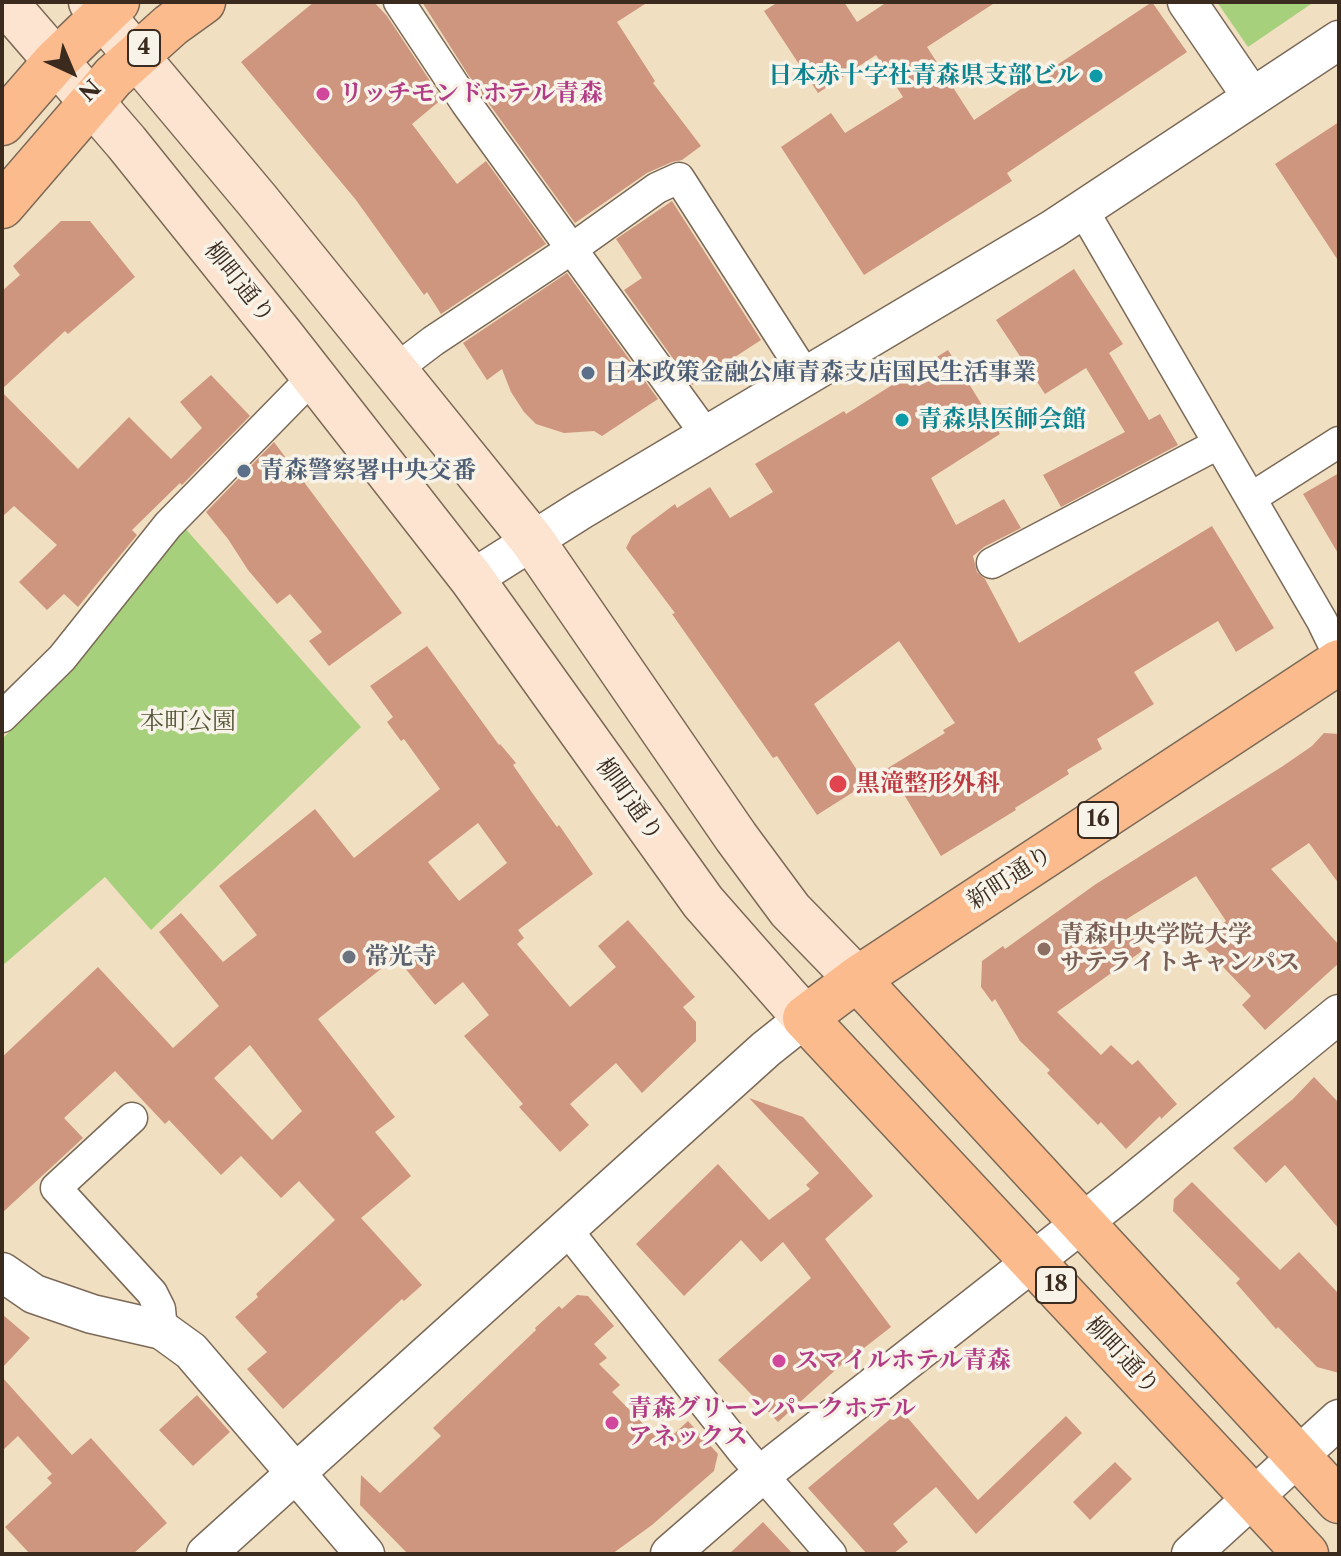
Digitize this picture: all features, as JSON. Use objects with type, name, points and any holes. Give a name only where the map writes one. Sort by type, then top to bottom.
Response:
[{"type":"main road","name":"柳町通り","points":[[5,2],[195,227],[472,579],[703,902],[805,1018],[1306,1554]]},
{"type":"main road","name":"4","points":[[2,206],[90,101],[136,55],[203,2]]},
{"type":"main road","name":"4","points":[[2,123],[103,6]]},
{"type":"main road","points":[[103,6],[136,55],[532,540],[790,910],[857,979]]},
{"type":"main road","name":"新町通り","points":[[805,1018],[857,979],[1339,662]]},
{"type":"main road","name":"18","points":[[857,979],[1339,1501]]},
{"type":"street","points":[[399,2],[466,103],[707,436]]},
{"type":"street","points":[[1187,2],[1252,97]]},
{"type":"street","points":[[472,579],[1083,210],[1339,40]]},
{"type":"street","points":[[395,370],[657,188],[679,178],[806,376]]},
{"type":"street","points":[[1083,210],[1339,656]]},
{"type":"street","points":[[2,717],[62,658],[129,571],[194,496],[313,377]]},
{"type":"street","points":[[1251,498],[1339,442]]},
{"type":"street","points":[[992,563],[1218,444]]},
{"type":"street","points":[[670,1554],[762,1474],[1083,1222],[1339,1014]]},
{"type":"street","points":[[206,1554],[766,1049],[805,1018]]},
{"type":"street","points":[[132,1118],[56,1188],[152,1293],[160,1309],[162,1330]]},
{"type":"street","points":[[567,1230],[762,1474],[831,1554]]},
{"type":"street","points":[[2,1272],[34,1294],[92,1314],[162,1330],[191,1351],[365,1554]]},
{"type":"street","points":[[1191,1554],[1339,1419]]},
{"type":"green space","points":[[1217,2],[1314,2],[1248,47]]},
{"type":"green space","name":"本町公園","points":[[184,527],[361,727],[151,930],[105,877],[2,966],[2,739],[74,667]]},
{"type":"building","points":[[314,2],[374,2],[387,16],[442,99],[412,124],[457,184],[486,161],[546,244],[441,314],[356,200],[241,62]]},
{"type":"building","points":[[422,2],[648,2],[617,22],[655,81],[653,83],[701,146],[682,160],[647,173],[575,223],[469,76]]},
{"type":"building","points":[[778,2],[844,2],[857,22],[887,2],[996,2],[927,47],[974,120],[1152,2],[1187,52],[1007,173],[1012,181],[864,275],[781,147],[831,113],[845,133],[903,97],[876,55],[818,93],[764,11]]},
{"type":"building","points":[[1339,122],[1339,262],[1275,164]]},
{"type":"building","points":[[672,201],[761,340],[692,385],[624,290],[642,278],[616,239]]},
{"type":"building","points":[[61,221],[90,221],[135,277],[68,334],[65,331],[2,389],[2,291],[20,275],[13,266]]},
{"type":"building","points":[[1074,269],[1123,344],[1109,353],[1149,420],[1160,414],[1178,445],[1061,507],[1043,475],[1125,432],[1086,368],[1045,394],[996,320]]},
{"type":"building","points":[[567,273],[658,399],[602,436],[594,431],[564,433],[536,424],[511,392],[502,369],[487,380],[463,343]]},
{"type":"building","points":[[948,350],[1000,434],[931,478],[956,525],[1004,499],[1021,528],[973,556],[977,572],[985,579],[1019,643],[1212,526],[1274,628],[1236,652],[1218,621],[1134,672],[1154,704],[1097,739],[1102,749],[1067,770],[1069,774],[941,856],[888,768],[945,733],[943,730],[955,723],[899,641],[814,704],[866,784],[817,815],[777,756],[773,758],[672,614],[675,613],[626,548],[632,536],[675,504],[677,508],[710,487],[730,518],[773,492],[755,464],[844,411],[846,414]]},
{"type":"building","points":[[211,375],[250,416],[132,530],[137,535],[78,607],[64,594],[47,610],[19,582],[57,545],[14,506],[2,517],[2,392],[78,469],[129,417],[171,459],[202,428],[180,402]]},
{"type":"building","points":[[274,442],[402,613],[329,666],[309,641],[322,632],[290,594],[277,604],[206,512]]},
{"type":"building","points":[[1339,473],[1339,555],[1303,494]]},
{"type":"building","points":[[427,646],[499,745],[516,763],[513,765],[533,794],[593,874],[518,930],[524,938],[517,944],[570,1007],[616,967],[598,946],[628,920],[695,997],[683,1007],[696,1022],[696,1041],[642,1093],[616,1063],[570,1104],[589,1125],[560,1152],[519,1107],[523,1104],[464,1036],[489,1015],[463,982],[435,1005],[396,957],[318,1019],[395,1117],[375,1132],[411,1176],[361,1218],[422,1285],[404,1301],[402,1299],[283,1409],[247,1369],[267,1352],[235,1317],[335,1220],[299,1181],[281,1198],[241,1156],[221,1175],[169,1120],[165,1124],[115,1071],[64,1118],[83,1138],[2,1213],[2,1057],[98,967],[173,1048],[219,1006],[159,932],[181,913],[223,962],[257,935],[219,886],[315,809],[354,858],[440,789],[404,739],[401,741],[387,722],[393,717],[370,686]],"holes":[[[478,823],[507,863],[459,901],[428,862]],[[250,1045],[302,1111],[272,1140],[214,1078]]]},
{"type":"building","points":[[1324,733],[1339,734],[1339,884],[1309,843],[1271,869],[1339,945],[1339,963],[1265,1030],[1242,1005],[1251,996],[1201,944],[1226,921],[1196,876],[1122,922],[1142,951],[1057,1012],[1101,1055],[1111,1045],[1132,1065],[1138,1060],[1177,1104],[1126,1149],[1101,1122],[1098,1125],[1020,1041],[995,999],[992,1002],[981,987],[982,961],[1003,946],[1005,949],[1096,884],[1283,766],[1312,746]]},
{"type":"building","points":[[1314,1077],[1339,1103],[1339,1229],[1285,1165],[1266,1183],[1233,1148],[1293,1099]]},
{"type":"building","points":[[749,1098],[803,1117],[873,1196],[825,1239],[891,1327],[864,1348],[862,1346],[778,1422],[718,1360],[811,1278],[783,1242],[761,1262],[741,1240],[684,1296],[636,1244],[718,1164],[769,1220],[810,1189],[806,1185],[819,1173]]},
{"type":"building","points":[[1192,1182],[1280,1270],[1299,1252],[1339,1294],[1339,1373],[1317,1367],[1278,1327],[1276,1329],[1236,1283],[1240,1279],[1173,1211],[1174,1199]]},
{"type":"building","points":[[577,1295],[588,1296],[614,1326],[594,1344],[607,1358],[599,1364],[620,1385],[612,1392],[663,1444],[688,1421],[718,1454],[714,1471],[652,1525],[612,1554],[408,1554],[360,1505],[361,1475],[380,1493],[441,1436],[433,1428],[535,1328],[559,1306],[562,1309]]},
{"type":"building","points":[[2,1314],[30,1338],[2,1368]]},
{"type":"building","points":[[2,1377],[72,1455],[91,1438],[167,1523],[133,1554],[30,1554],[5,1527],[52,1483],[47,1478],[52,1474],[18,1436],[2,1451]]},
{"type":"building","points":[[197,1395],[230,1432],[193,1466],[159,1430]]},
{"type":"building","points":[[901,1410],[978,1500],[1066,1416],[1082,1433],[976,1534],[936,1487],[893,1524],[908,1542],[893,1554],[867,1554],[808,1488]]},
{"type":"building","points":[[1115,1462],[1132,1479],[1090,1520],[1073,1502]]},
{"type":"building","points":[[763,1522],[793,1554],[729,1554]]},
{"type":"place","name":"日本赤十字社青森県支部ビル","points":[[1096,76]]},
{"type":"place","name":"リッチモンドホテル青森","points":[[323,94]]},
{"type":"place","name":"日本政策金融公庫青森支店国民生活事業","points":[[588,373]]},
{"type":"place","name":"青森県医師会館","points":[[902,420]]},
{"type":"place","name":"青森警察署中央交番","points":[[244,471]]},
{"type":"place","name":"黒滝整形外科","points":[[838,784]]},
{"type":"place","name":"青森中央学院大学 サテライトキャンパス","points":[[1044,949]]},
{"type":"place","name":"常光寺","points":[[349,957]]},
{"type":"place","name":"スマイルホテル青森","points":[[779,1361]]},
{"type":"place","name":"青森グリーンパークホテル アネックス","points":[[612,1423]]}]
